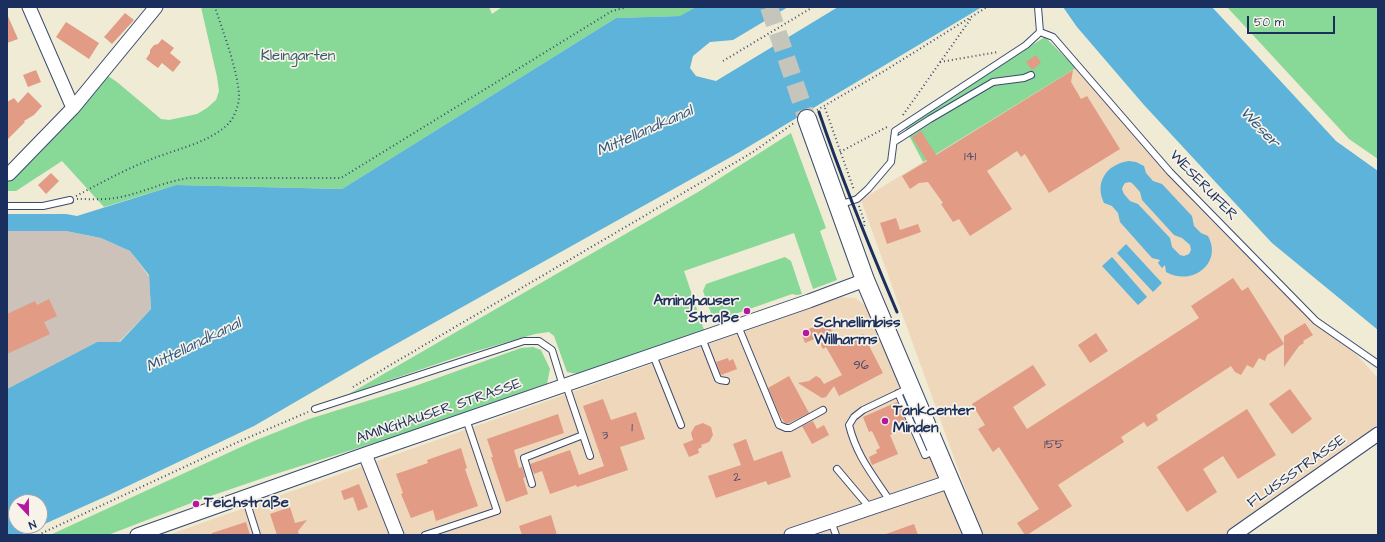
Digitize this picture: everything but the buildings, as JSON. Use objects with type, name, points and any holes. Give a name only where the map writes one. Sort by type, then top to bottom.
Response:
[{"type":"street","points":[[29,7],[73,108]]},
{"type":"street","points":[[9,174],[73,108],[156,7]]},
{"type":"street","points":[[807,117],[904,390],[937,450],[973,535]]},
{"type":"street","name":"AMINGHAUSER STRASSE","points":[[143,534],[366,454],[738,326],[866,280]]},
{"type":"street","name":"FLUSSSTRASSE","points":[[1234,535],[1252,530],[1378,434]]},
{"type":"street","points":[[366,454],[397,535]]},
{"type":"street","points":[[791,535],[951,481]]},
{"type":"lane","points":[[838,206],[857,199],[868,189],[891,162],[895,131],[1020,48],[1040,32],[1038,7]]},
{"type":"lane","name":"WESERUFER","points":[[1040,32],[1053,37],[1170,172],[1316,321],[1378,364]]},
{"type":"lane","points":[[894,142],[993,82],[1024,78],[1031,75]]},
{"type":"lane","points":[[7,206],[43,206],[70,200]]},
{"type":"lane","points":[[738,326],[778,425],[790,428],[823,410]]},
{"type":"lane","points":[[702,338],[718,378],[726,381]]},
{"type":"lane","points":[[315,409],[524,341],[539,341],[552,350],[590,456]]},
{"type":"lane","points":[[653,355],[681,425]]},
{"type":"lane","points":[[890,501],[856,448],[849,425],[854,417],[863,410],[904,390]]},
{"type":"lane","points":[[425,535],[497,511],[466,419]]},
{"type":"lane","points":[[532,484],[524,458],[583,436]]},
{"type":"lane","points":[[837,469],[870,508]]},
{"type":"lane","points":[[245,497],[257,535]]},
{"type":"lane","points":[[831,521],[836,535]]},
{"type":"path","points":[[70,200],[114,175],[148,160],[190,146],[213,135],[228,125],[236,112],[239,99],[238,85],[215,7]]},
{"type":"path","points":[[70,200],[114,198],[144,191],[176,180],[190,178],[341,178],[612,11],[628,7]]},
{"type":"path","points":[[723,61],[813,7]]},
{"type":"path","points":[[347,390],[753,152],[807,117],[987,7]]},
{"type":"path","points":[[895,131],[898,122],[972,16]]},
{"type":"path","points":[[940,62],[999,52]]},
{"type":"path","points":[[840,152],[898,122]]},
{"type":"path","points":[[38,535],[238,442],[315,409]]},
{"type":"shaded area","points":[[1076,68],[1191,200],[1273,282],[1351,349],[1378,378],[1378,427],[1251,521],[1229,535],[982,535],[861,200]]},
{"type":"shaded area","points":[[7,231],[66,231],[101,238],[130,251],[149,276],[151,309],[119,342],[97,342],[7,389]]},
{"type":"shaded area","points":[[841,297],[855,298],[869,310],[964,535],[168,535]]},
{"type":"green space","name":"Kleingarten","points":[[201,7],[489,7],[492,14],[502,7],[696,7],[681,16],[616,18],[342,189],[176,185],[104,207],[62,161],[16,191],[7,191],[7,175],[102,72],[117,82],[161,119],[169,120],[197,114],[216,100],[219,91],[217,77]]},
{"type":"green space","points":[[1227,7],[1378,7],[1378,159],[1349,139]]},
{"type":"green space","points":[[1045,37],[1076,68],[923,162],[903,124]]},
{"type":"green space","points":[[791,133],[826,228],[820,231],[837,280],[813,289],[794,233],[684,271],[704,330],[578,374],[567,372],[554,336],[549,332],[535,334],[463,355],[349,394],[698,192]]},
{"type":"green space","points":[[785,257],[791,261],[802,294],[792,294],[721,319],[720,323],[715,324],[703,291],[706,284]]},
{"type":"green space","points":[[533,347],[541,350],[550,369],[547,384],[387,439],[272,475],[199,500],[108,535],[50,535],[254,441],[309,419],[415,386],[521,348]]},
{"type":"water","name":"Mittellandkanal","points":[[696,7],[788,7],[733,40],[710,42],[693,56],[690,68],[696,76],[716,81],[838,7],[982,7],[738,153],[371,358],[254,426],[48,522],[48,494],[8,494],[8,534],[22,534],[7,535],[7,389],[97,342],[120,342],[151,309],[149,275],[130,251],[101,238],[66,231],[7,231],[7,214],[66,214],[77,216],[176,185],[342,189],[616,18],[680,16]]},
{"type":"water","name":"Weser","points":[[1063,7],[1212,7],[1336,141],[1378,171],[1378,330],[1272,243],[1144,105],[1077,27]]},
{"type":"water","points":[[1129,161],[1136,162],[1144,166],[1146,173],[1153,181],[1162,184],[1192,216],[1194,226],[1201,233],[1208,236],[1212,246],[1211,255],[1208,263],[1202,270],[1195,274],[1186,276],[1176,276],[1166,272],[1165,265],[1162,268],[1158,263],[1160,260],[1152,258],[1120,222],[1118,213],[1112,206],[1104,203],[1101,195],[1101,188],[1104,175],[1114,166]],"holes":[[[1130,182],[1140,192],[1142,200],[1174,235],[1182,238],[1190,245],[1191,250],[1189,254],[1184,256],[1180,255],[1172,247],[1170,238],[1138,204],[1130,201],[1124,194],[1122,189],[1125,183]]]},
{"type":"water","points":[[1126,244],[1162,283],[1153,292],[1117,253]]},
{"type":"water","points":[[1112,257],[1147,297],[1138,305],[1102,266]]},
{"type":"tunnel","points":[[769,7],[807,119]]},
{"type":"railway","points":[[819,112],[856,213],[897,312]]},
{"type":"place","name":"Aminghauser Straße","points":[[747,311]]},
{"type":"place","name":"Schnellimbiss Willharms","points":[[806,333]]},
{"type":"place","name":"Tankcenter Minden","points":[[885,421]]},
{"type":"place","name":"Teichstraße","points":[[196,504]]}]
